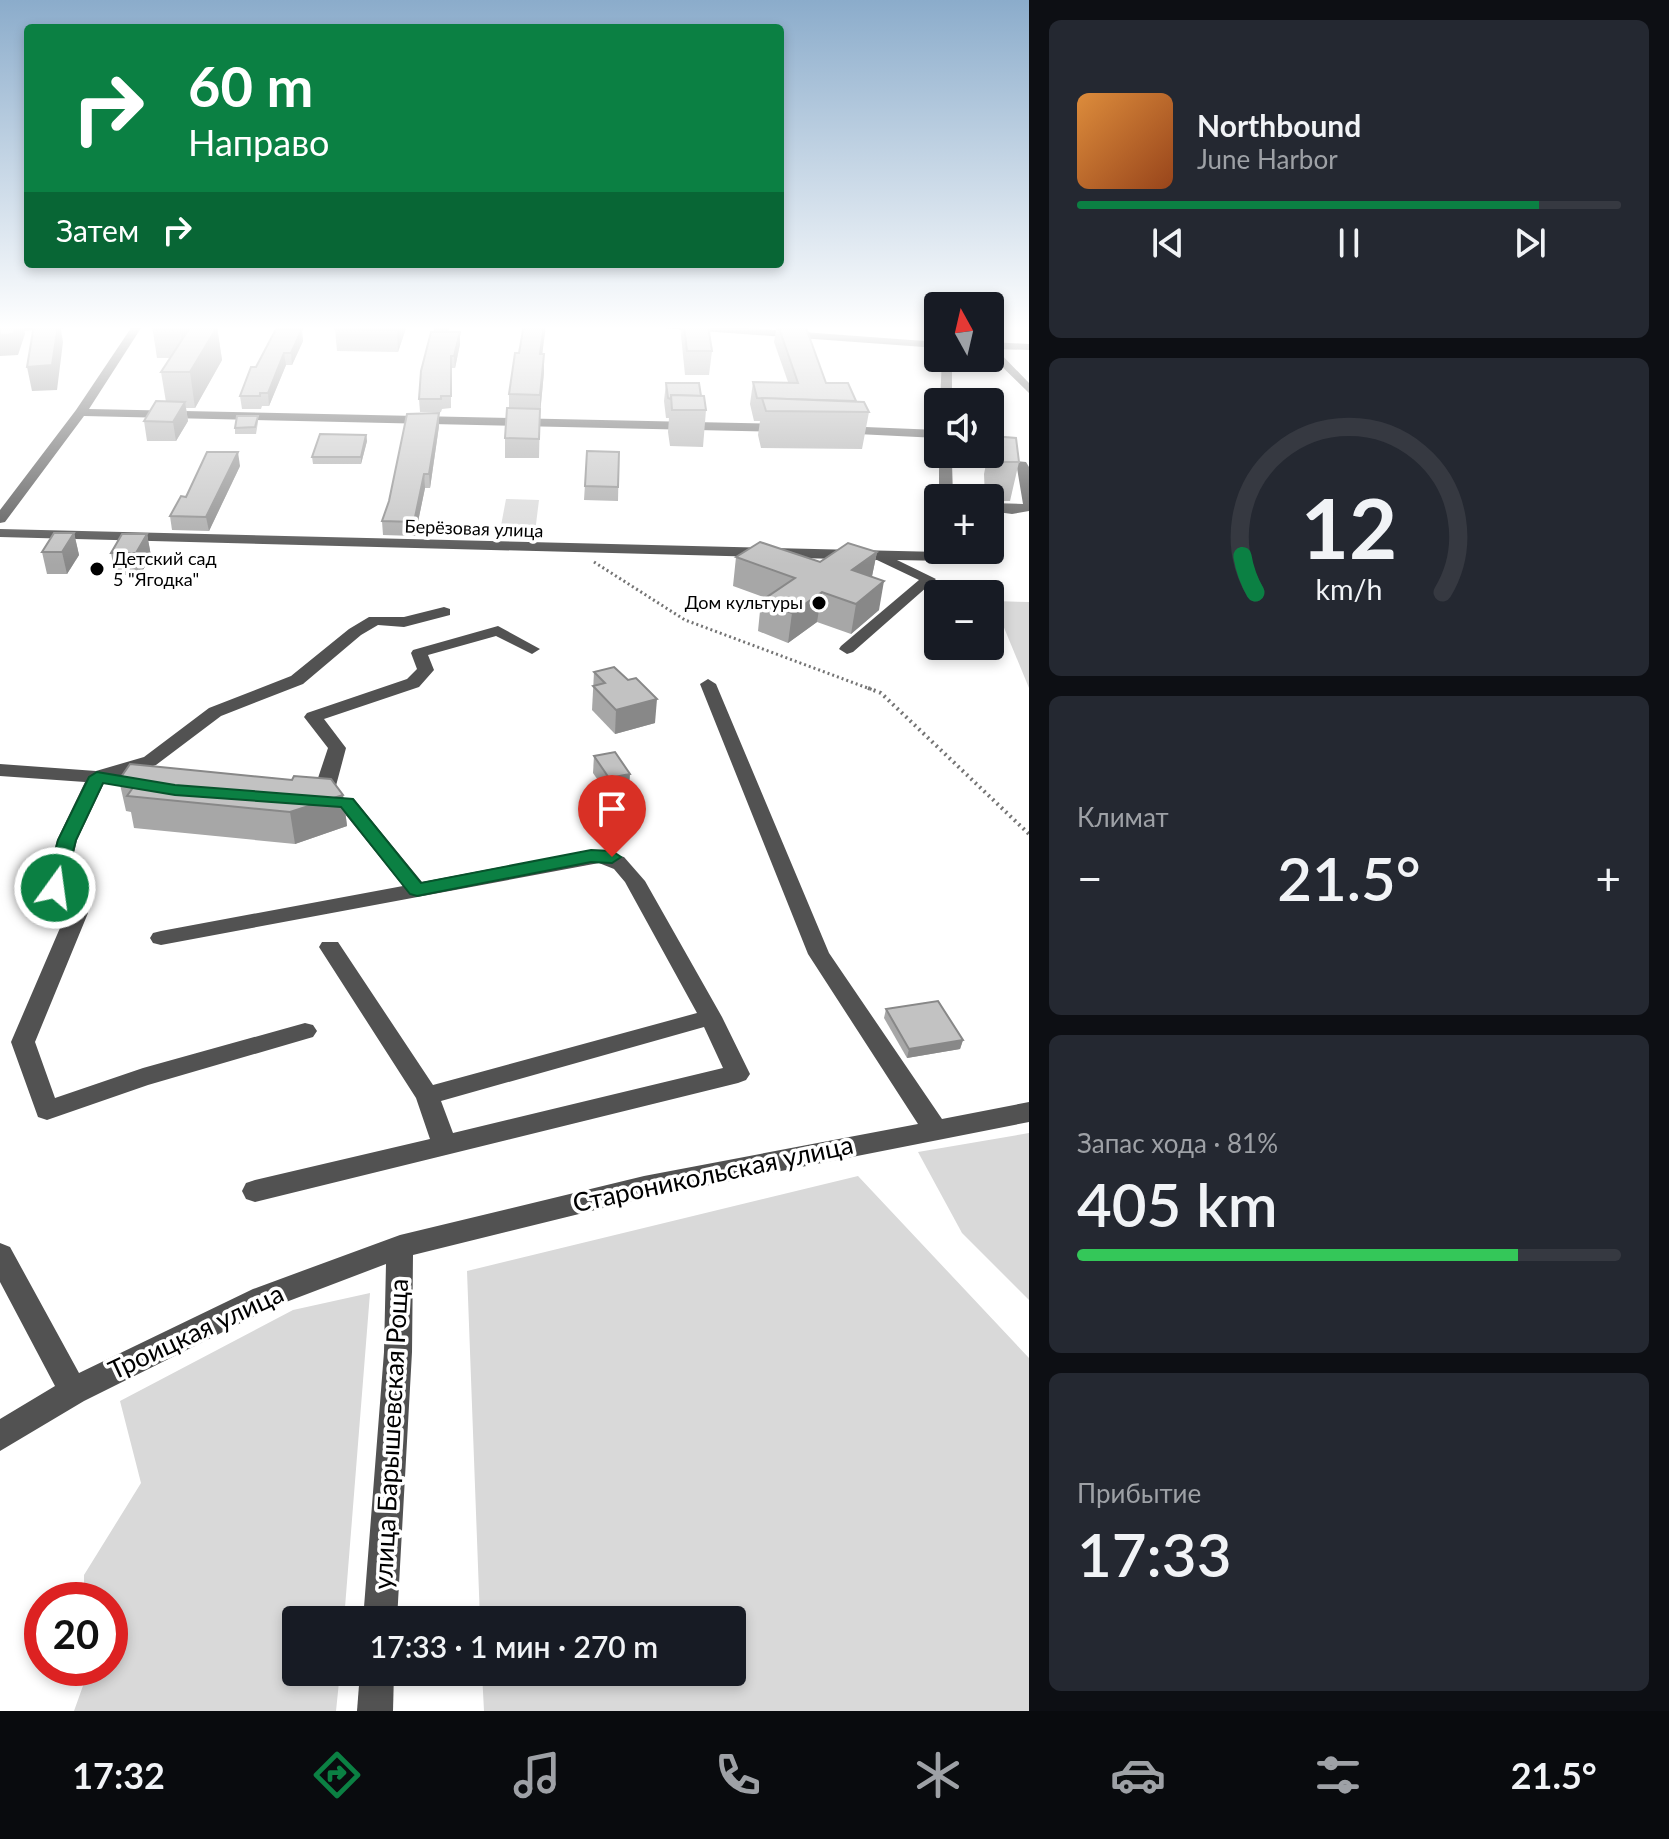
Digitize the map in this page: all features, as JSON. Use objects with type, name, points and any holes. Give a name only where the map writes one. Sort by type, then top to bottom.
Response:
[{"type":"street","points":[[0,519],[86,405]]},
{"type":"street","points":[[81,412],[798,429]]},
{"type":"street","points":[[829,430],[924,433]]},
{"type":"street","points":[[1004,463],[1021,465],[1025,471],[1029,505],[1004,509]]},
{"type":"street","name":"Берёзовая улица","points":[[0,533],[574,550],[924,555]]},
{"type":"street","points":[[847,649],[929,579],[872,556]]},
{"type":"street","points":[[305,1031],[143,1077],[47,1110],[23,1042],[77,913],[55,888],[67,840],[97,777],[150,761],[215,712],[297,680],[375,620],[404,622],[444,612]]},
{"type":"street","points":[[417,890],[347,803],[315,802],[337,748],[313,717],[413,683],[426,670],[419,653],[498,631],[532,649]]},
{"type":"street","points":[[708,684],[819,954],[934,1128]]},
{"type":"street","points":[[0,770],[97,777],[144,785]]},
{"type":"street","points":[[161,938],[591,856],[612,857],[624,864],[635,881],[711,1017],[738,1074],[255,1191]]},
{"type":"street","points":[[330,947],[427,1096],[445,1145]]},
{"type":"street","points":[[427,1096],[711,1017]]},
{"type":"street","name":"Староникольская улица","points":[[400,1247],[644,1187],[934,1128],[1029,1112]]},
{"type":"street","name":"Троицкая улица","points":[[0,1436],[73,1391],[263,1298],[400,1247]]},
{"type":"street","name":"улица Барышевская Роща","points":[[381,1606],[398,1352],[400,1247]]},
{"type":"street","points":[[0,1255],[73,1391]]},
{"type":"street","points":[[375,1711],[376,1686]]},
{"type":"path","points":[[574,550],[685,620],[881,693],[1029,834]]},
{"type":"shaded area","points":[[506,499],[539,500],[535,532],[500,531]]},
{"type":"shaded area","points":[[1004,601],[1029,602],[1029,688],[1004,628]]},
{"type":"shaded area","points":[[1029,1133],[1029,1300],[962,1233],[918,1152]]},
{"type":"shaded area","points":[[858,1176],[1029,1358],[1029,1711],[484,1711],[483,1686],[746,1686],[746,1606],[479,1606],[467,1271]]},
{"type":"shaded area","points":[[370,1293],[345,1606],[282,1606],[282,1686],[339,1686],[336,1711],[74,1711],[83,1686],[128,1686],[128,1582],[84,1582],[84,1575],[141,1483],[120,1401],[293,1310]]},
{"type":"building","points":[[154,405],[183,405],[173,422],[144,421]]},
{"type":"building","points":[[672,405],[705,405],[706,410],[672,410]]},
{"type":"building","points":[[764,405],[865,405],[869,412],[766,411]]},
{"type":"building","points":[[507,408],[540,409],[539,439],[505,438]]},
{"type":"building","points":[[439,413],[429,474],[424,474],[414,522],[382,521],[407,414]]},
{"type":"building","points":[[237,416],[258,416],[255,427],[235,428]]},
{"type":"building","points":[[320,434],[366,435],[361,457],[312,457]]},
{"type":"building","points":[[1004,437],[1016,438],[1019,462],[1004,462]]},
{"type":"building","points":[[587,451],[619,452],[618,487],[585,486]]},
{"type":"building","points":[[207,452],[238,452],[206,517],[170,516],[181,496],[186,497]]},
{"type":"building","points":[[54,533],[74,533],[62,552],[42,552]]},
{"type":"building","points":[[122,534],[147,534],[136,553],[111,553]]},
{"type":"building","points":[[760,542],[820,562],[848,543],[877,552],[852,570],[884,581],[856,604],[822,592],[792,613],[761,601],[795,578],[736,557]]},
{"type":"building","points":[[614,667],[628,680],[636,678],[657,699],[616,710],[593,686],[605,683],[594,672]]},
{"type":"building","points":[[615,752],[630,774],[609,778],[594,756]]},
{"type":"building","points":[[130,764],[292,780],[294,776],[331,779],[343,795],[290,812],[127,796],[137,782],[119,780]]},
{"type":"building","points":[[938,1001],[963,1040],[909,1049],[886,1009]]},
{"type":"place","name":"Детский сад 5 \"Ягодка\"","points":[[97,569]]},
{"type":"place","name":"Дом культуры","points":[[819,603]]},
{"type":"route","points":[[55,888],[67,840],[97,777],[175,790],[347,803],[417,890],[591,856],[612,857]]}]
